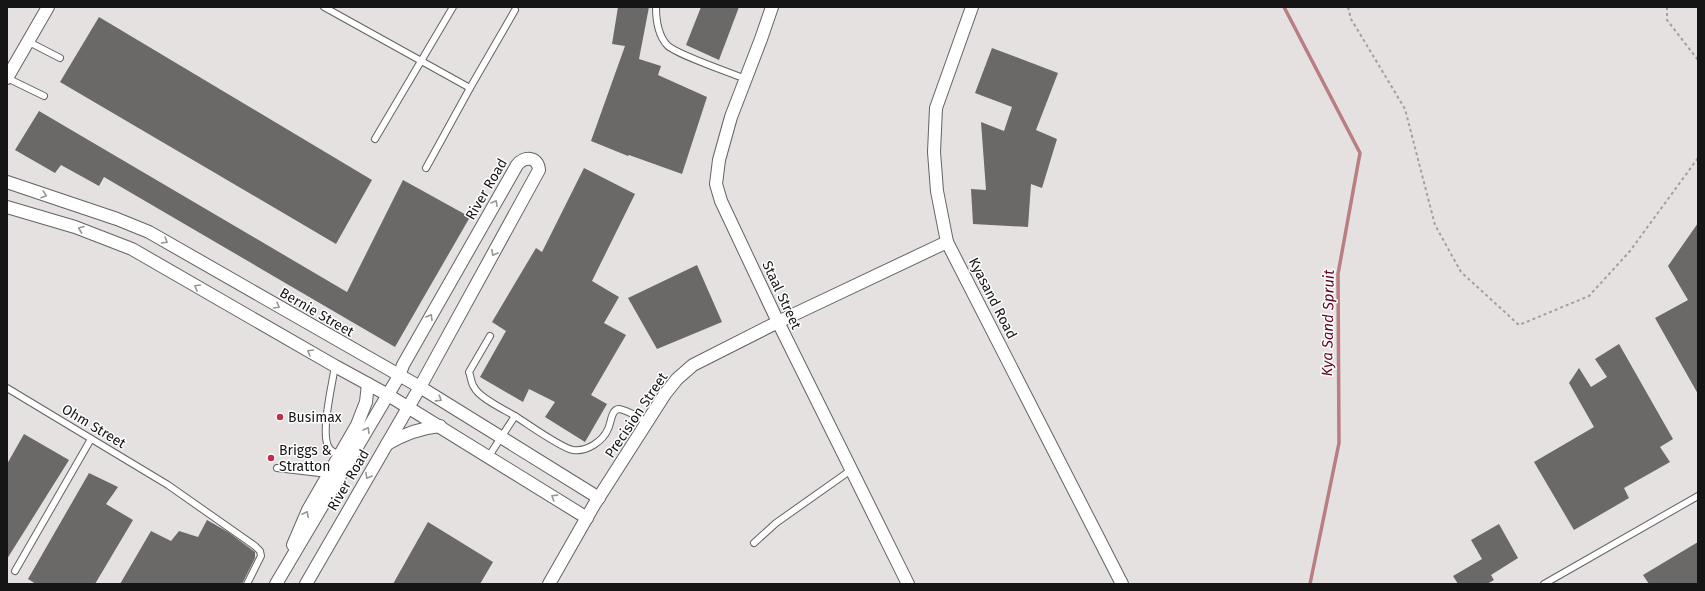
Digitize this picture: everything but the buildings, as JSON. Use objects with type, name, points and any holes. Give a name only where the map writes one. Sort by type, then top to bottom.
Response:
[{"type":"street","points":[[7,78],[48,7]]},
{"type":"street","name":"Staal Street","points":[[772,7],[731,117],[716,174],[716,184],[722,201],[778,322],[908,584]]},
{"type":"street","name":"Kyasand Road","points":[[972,7],[936,108],[934,152],[937,191],[947,242],[1122,584]]},
{"type":"street","name":"River Road","points":[[276,584],[399,376],[403,365],[517,165],[524,158],[533,160],[537,163],[539,170],[420,387],[306,584]]},
{"type":"street","name":"Bernie Street","points":[[7,182],[117,218],[149,232],[420,387],[599,498]]},
{"type":"street","points":[[7,207],[75,227],[132,249],[388,395],[489,456],[587,518]]},
{"type":"street","name":"Precision Street","points":[[549,584],[599,498],[665,394],[677,379],[693,366],[778,322],[947,242]]},
{"type":"street","points":[[288,564],[299,528],[362,413],[366,402],[368,384]]},
{"type":"street","points":[[386,445],[403,434],[425,428],[440,426]]},
{"type":"lane","points":[[324,7],[470,88]]},
{"type":"lane","points":[[375,139],[453,7]]},
{"type":"lane","points":[[656,7],[656,16],[661,36],[671,49],[746,79]]},
{"type":"lane","points":[[426,168],[515,10]]},
{"type":"lane","points":[[27,41],[60,58]]},
{"type":"lane","points":[[7,78],[44,96]]},
{"type":"lane","points":[[490,336],[470,372],[474,388],[479,394],[565,447],[578,450],[593,446],[608,430],[612,414],[619,409],[647,422]]},
{"type":"lane","points":[[335,366],[326,434],[328,447],[333,452],[340,455]]},
{"type":"lane","name":"Ohm Street","points":[[7,388],[168,485],[255,546],[260,551],[261,556],[247,584]]},
{"type":"lane","points":[[489,456],[515,416]]},
{"type":"lane","points":[[16,571],[91,438]]},
{"type":"lane","points":[[277,468],[328,474]]},
{"type":"lane","points":[[754,543],[771,526],[851,470]]},
{"type":"lane","points":[[1544,584],[1698,496]]},
{"type":"path","points":[[1348,7],[1351,19],[1405,109],[1435,225],[1461,272],[1519,325],[1589,296],[1630,251],[1698,158]]},
{"type":"path","points":[[1667,7],[1667,20],[1698,60]]},
{"type":"waterway","name":"Kya Sand Spruit","points":[[1284,7],[1360,153],[1338,274],[1339,443],[1310,584]]},
{"type":"place","name":"Busimax","points":[[280,417]]},
{"type":"place","name":"Briggs & Stratton","points":[[271,458]]}]
